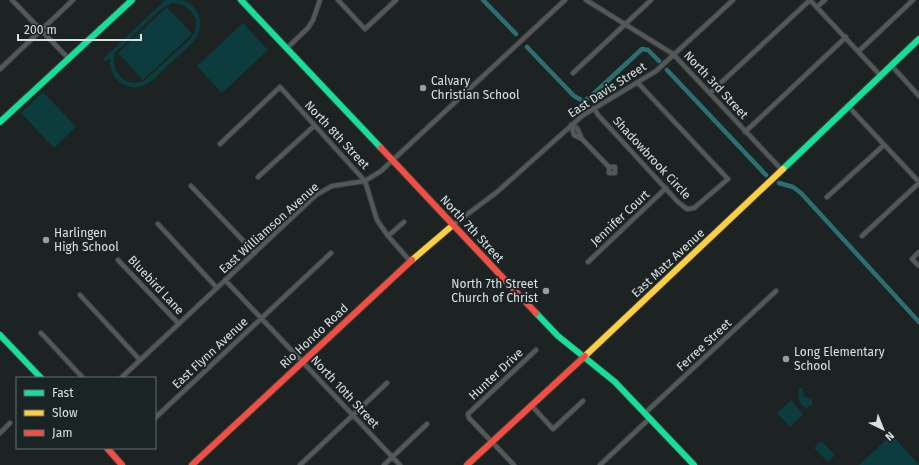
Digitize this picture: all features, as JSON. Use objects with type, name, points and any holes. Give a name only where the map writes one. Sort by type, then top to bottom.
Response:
[{"type":"street","points":[[12,0],[69,59]]},
{"type":"street","points":[[0,69],[73,0]]},
{"type":"street","points":[[0,122],[132,0]]},
{"type":"street","name":"North 7th Street","points":[[241,0],[558,336],[613,380],[693,465]]},
{"type":"street","points":[[286,49],[308,28],[313,20],[320,0]]},
{"type":"street","points":[[338,0],[365,29],[396,0]]},
{"type":"street","name":"East Williamson Avenue","points":[[122,377],[316,195],[332,186],[365,181],[381,171],[565,0]]},
{"type":"street","name":"North 3rd Street","points":[[586,0],[624,25],[673,54],[781,169]]},
{"type":"street","points":[[573,73],[651,0]]},
{"type":"street","name":"East Davis Street","points":[[453,225],[497,192],[571,125],[594,108],[656,71],[733,0]]},
{"type":"street","points":[[710,93],[810,0],[880,75]]},
{"type":"street","points":[[817,7],[825,0]]},
{"type":"street","points":[[859,52],[913,0]]},
{"type":"street","points":[[745,132],[846,37]]},
{"type":"street","name":"East Matz Avenue","points":[[467,465],[749,202],[781,169],[919,39]]},
{"type":"street","points":[[890,65],[919,96]]},
{"type":"street","name":"Shadowbrook Circle","points":[[594,108],[598,115],[681,205],[690,209],[702,203],[728,179],[638,83]]},
{"type":"street","name":"North 8th Street","points":[[220,144],[280,87],[365,181],[377,220],[388,236],[410,261]]},
{"type":"street","points":[[848,106],[919,182],[862,236]]},
{"type":"street","points":[[571,125],[574,135],[582,139],[609,167]]},
{"type":"street","points":[[258,177],[314,126]]},
{"type":"street","points":[[827,197],[884,144]]},
{"type":"street","points":[[191,186],[255,253]]},
{"type":"street","name":"Jennifer Court","points":[[588,262],[666,188]]},
{"type":"street","points":[[388,236],[404,222]]},
{"type":"street","points":[[158,224],[217,288]]},
{"type":"street","name":"Rio Hondo Road","points":[[192,465],[410,261],[453,225]]},
{"type":"street","points":[[919,252],[912,258],[919,266]]},
{"type":"street","name":"East Flynn Avenue","points":[[156,417],[331,253]]},
{"type":"street","name":"Bluebird Lane","points":[[118,260],[179,324]]},
{"type":"street","name":"North 10th Street","points":[[225,280],[400,465]]},
{"type":"street","name":"Ferree Street","points":[[645,413],[776,291]]},
{"type":"street","points":[[80,295],[140,360]]},
{"type":"street","points":[[42,333],[82,377]]},
{"type":"street","points":[[0,335],[40,377]]},
{"type":"street","name":"Hunter Drive","points":[[514,465],[469,418],[468,414],[536,350]]},
{"type":"street","points":[[300,465],[387,383]]},
{"type":"street","points":[[531,405],[553,429],[582,401]]},
{"type":"street","points":[[600,465],[650,418]]},
{"type":"street","points":[[0,433],[10,423]]},
{"type":"street","points":[[384,465],[427,424]]},
{"type":"street","points":[[109,449],[122,465]]},
{"type":"shaded area","points":[[165,0],[183,0],[193,6],[197,11],[200,27],[196,38],[157,76],[145,85],[131,87],[119,82],[112,72],[110,58],[105,62],[103,59]],"holes":[[[172,3],[183,5],[191,11],[196,20],[195,32],[190,39],[145,80],[132,82],[126,81],[121,77],[117,73],[115,67],[115,53],[160,10]]]},
{"type":"shaded area","points":[[167,7],[192,34],[143,80],[118,53]]},
{"type":"shaded area","points":[[243,23],[268,50],[222,93],[197,66]]},
{"type":"shaded area","points":[[43,92],[76,127],[54,148],[21,113]]},
{"type":"shaded area","points":[[799,388],[803,388],[804,396],[812,400],[812,405],[806,408],[801,404],[798,396]]},
{"type":"shaded area","points":[[791,400],[803,414],[790,427],[777,413]]},
{"type":"shaded area","points":[[887,439],[896,439],[919,465],[859,465]]},
{"type":"shaded area","points":[[821,441],[835,455],[828,462],[814,448]]},
{"type":"waterway","points":[[483,0],[516,34]]},
{"type":"waterway","points":[[527,47],[574,96],[583,101],[589,98],[642,49],[648,50],[659,61]]},
{"type":"waterway","points":[[667,70],[766,175]]},
{"type":"waterway","points":[[779,183],[793,187],[801,193],[919,322]]},
{"type":"traffic: fast","points":[[0,122],[132,0]]},
{"type":"traffic: fast","points":[[241,0],[381,148]]},
{"type":"traffic: fast","points":[[783,169],[919,39]]},
{"type":"traffic: fast","points":[[536,313],[558,336],[615,382],[694,465]]},
{"type":"traffic: fast","points":[[0,335],[40,377]]},
{"type":"traffic: slow","points":[[585,356],[783,169]]},
{"type":"traffic: slow","points":[[412,260],[453,225]]},
{"type":"traffic: jam","points":[[381,148],[536,313]]},
{"type":"traffic: jam","points":[[192,465],[412,260]]},
{"type":"traffic: jam","points":[[467,465],[585,356]]},
{"type":"traffic: jam","points":[[108,449],[122,465]]},
{"type":"place","name":"Calvary Christian School","points":[[423,88]]},
{"type":"place","name":"Harlingen High School","points":[[46,240]]},
{"type":"place","name":"North 7th Street Church of Christ","points":[[546,291]]},
{"type":"place","name":"Long Elementary School","points":[[786,359]]}]
